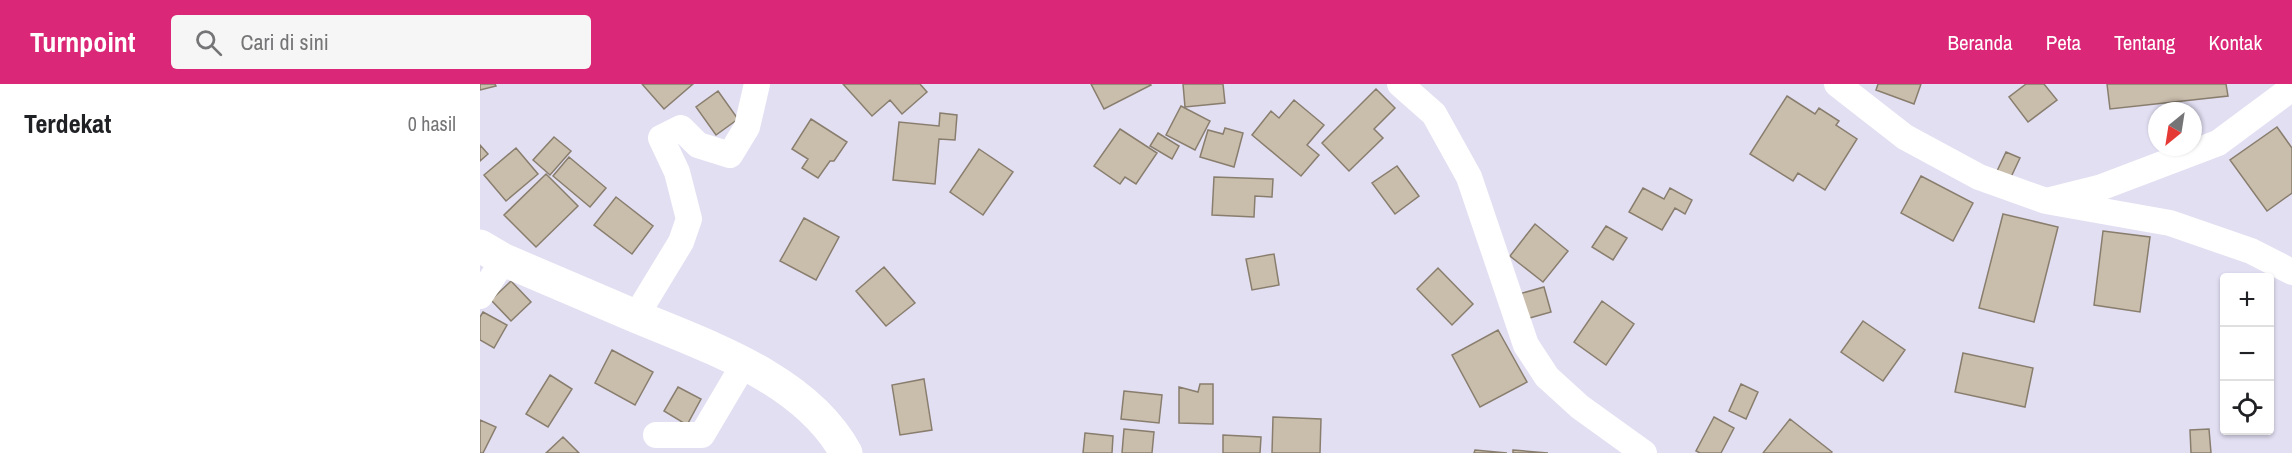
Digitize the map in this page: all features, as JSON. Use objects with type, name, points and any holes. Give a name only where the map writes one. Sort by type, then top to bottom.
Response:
[{"type":"main road","points":[[492,253],[744,364],[804,402],[836,434],[846,453]]},
{"type":"street","points":[[636,316],[681,242],[689,219],[677,172],[662,138],[681,128],[698,145],[730,155],[747,127],[758,84]]},
{"type":"street","points":[[1400,84],[1434,114],[1469,177],[1526,345],[1547,377],[1580,407],[1644,453]]},
{"type":"street","points":[[1838,84],[1905,137],[1979,177],[2046,201],[2170,223],[2251,250],[2292,272]]},
{"type":"street","points":[[2046,201],[2102,187],[2218,143],[2292,88]]},
{"type":"street","points":[[480,296],[492,253]]},
{"type":"street","points":[[656,435],[702,435],[744,364]]},
{"type":"building","points":[[480,84],[495,84],[496,86],[480,90]]},
{"type":"building","points":[[642,84],[693,84],[664,109]]},
{"type":"building","points":[[843,84],[920,84],[927,92],[902,114],[890,100],[872,116]]},
{"type":"building","points":[[1091,84],[1150,84],[1151,85],[1104,109]]},
{"type":"building","points":[[1183,84],[1223,84],[1225,103],[1185,107]]},
{"type":"building","points":[[1878,84],[1921,84],[1914,104],[1876,90]]},
{"type":"building","points":[[2026,84],[2044,84],[2057,100],[2028,122],[2009,97]]},
{"type":"building","points":[[2107,84],[2226,84],[2228,96],[2174,102],[2148,102],[2148,105],[2110,109]]},
{"type":"building","points":[[1376,89],[1395,108],[1374,129],[1383,138],[1349,171],[1322,143]]},
{"type":"building","points":[[718,91],[738,119],[716,135],[696,107]]},
{"type":"building","points":[[1787,96],[1815,114],[1819,108],[1839,121],[1836,125],[1857,139],[1825,190],[1798,173],[1793,181],[1750,154]]},
{"type":"building","points":[[1294,100],[1324,125],[1307,145],[1319,155],[1301,176],[1252,135],[1271,111],[1279,118]]},
{"type":"building","points":[[1181,106],[1210,121],[1195,150],[1166,135]]},
{"type":"building","points":[[940,113],[957,115],[955,140],[939,139],[935,184],[893,180],[899,122],[939,126]]},
{"type":"building","points":[[811,119],[847,142],[818,178],[802,168],[808,159],[792,149]]},
{"type":"building","points":[[2277,127],[2292,148],[2292,193],[2267,211],[2230,160]]},
{"type":"building","points":[[1225,128],[1243,133],[1234,167],[1200,157],[1208,130],[1223,134]]},
{"type":"building","points":[[1120,129],[1157,153],[1136,184],[1125,177],[1120,184],[1094,166]]},
{"type":"building","points":[[1158,133],[1179,146],[1172,159],[1150,146]]},
{"type":"building","points":[[554,137],[571,151],[550,175],[533,160]]},
{"type":"building","points":[[480,145],[488,154],[480,161]]},
{"type":"building","points":[[516,148],[538,174],[506,201],[484,175]]},
{"type":"building","points":[[979,149],[1013,172],[983,215],[950,192]]},
{"type":"building","points":[[2006,152],[2020,158],[2011,177],[1997,171]]},
{"type":"building","points":[[569,157],[606,188],[590,207],[553,176]]},
{"type":"building","points":[[1397,166],[1419,196],[1395,214],[1372,183]]},
{"type":"building","points":[[546,174],[578,206],[536,247],[504,215]]},
{"type":"building","points":[[1921,176],[1973,203],[1953,241],[1901,213]]},
{"type":"building","points":[[1214,177],[1273,179],[1272,197],[1255,196],[1254,217],[1212,215]]},
{"type":"building","points":[[1643,188],[1664,199],[1670,188],[1692,200],[1685,214],[1675,208],[1662,230],[1629,212]]},
{"type":"building","points":[[616,197],[653,226],[632,254],[594,225]]},
{"type":"building","points":[[2003,214],[2058,227],[2034,322],[1979,308]]},
{"type":"building","points":[[804,218],[839,237],[816,280],[780,261]]},
{"type":"building","points":[[1535,224],[1568,251],[1543,282],[1510,256]]},
{"type":"building","points":[[1606,226],[1627,238],[1613,260],[1592,247]]},
{"type":"building","points":[[2103,231],[2150,237],[2140,312],[2094,305]]},
{"type":"building","points":[[1274,254],[1279,285],[1252,290],[1246,259]]},
{"type":"building","points":[[884,267],[915,303],[886,326],[856,291]]},
{"type":"building","points":[[1438,268],[1473,304],[1452,325],[1417,289]]},
{"type":"building","points":[[511,281],[531,302],[511,321],[491,300]]},
{"type":"building","points":[[1544,287],[1551,312],[1526,319],[1519,294]]},
{"type":"building","points":[[1602,301],[1634,324],[1606,365],[1574,342]]},
{"type":"building","points":[[483,312],[507,325],[494,348],[480,340],[480,317]]},
{"type":"building","points":[[1863,321],[1905,350],[1883,381],[1841,352]]},
{"type":"building","points":[[1498,330],[1527,382],[1480,407],[1452,355]]},
{"type":"building","points":[[612,350],[653,372],[635,405],[595,383]]},
{"type":"building","points":[[1963,353],[2033,368],[2025,407],[1955,392]]},
{"type":"building","points":[[550,375],[572,389],[548,427],[526,414]]},
{"type":"building","points":[[924,379],[932,430],[900,435],[892,385]]},
{"type":"building","points":[[1200,384],[1213,384],[1213,424],[1179,423],[1179,387],[1198,392]]},
{"type":"building","points":[[1741,384],[1758,392],[1746,419],[1729,411]]},
{"type":"building","points":[[678,387],[701,399],[687,425],[664,411]]},
{"type":"building","points":[[1124,391],[1162,395],[1159,423],[1121,419]]},
{"type":"building","points":[[1273,417],[1321,419],[1320,453],[1272,453]]},
{"type":"building","points":[[1714,417],[1734,428],[1721,453],[1700,453],[1696,451]]},
{"type":"building","points":[[1790,419],[1832,452],[1763,453]]},
{"type":"building","points":[[480,420],[496,427],[483,453],[480,453]]},
{"type":"building","points":[[1124,429],[1154,432],[1152,453],[1122,453]]},
{"type":"building","points":[[2209,429],[2211,453],[2191,453],[2190,430]]},
{"type":"building","points":[[1085,433],[1113,436],[1112,453],[1083,453]]},
{"type":"building","points":[[1223,435],[1261,437],[1260,453],[1223,453]]},
{"type":"building","points":[[563,437],[579,453],[546,453]]},
{"type":"building","points":[[1475,450],[1507,453],[1474,453]]},
{"type":"building","points":[[1513,450],[1548,453],[1513,453]]}]
